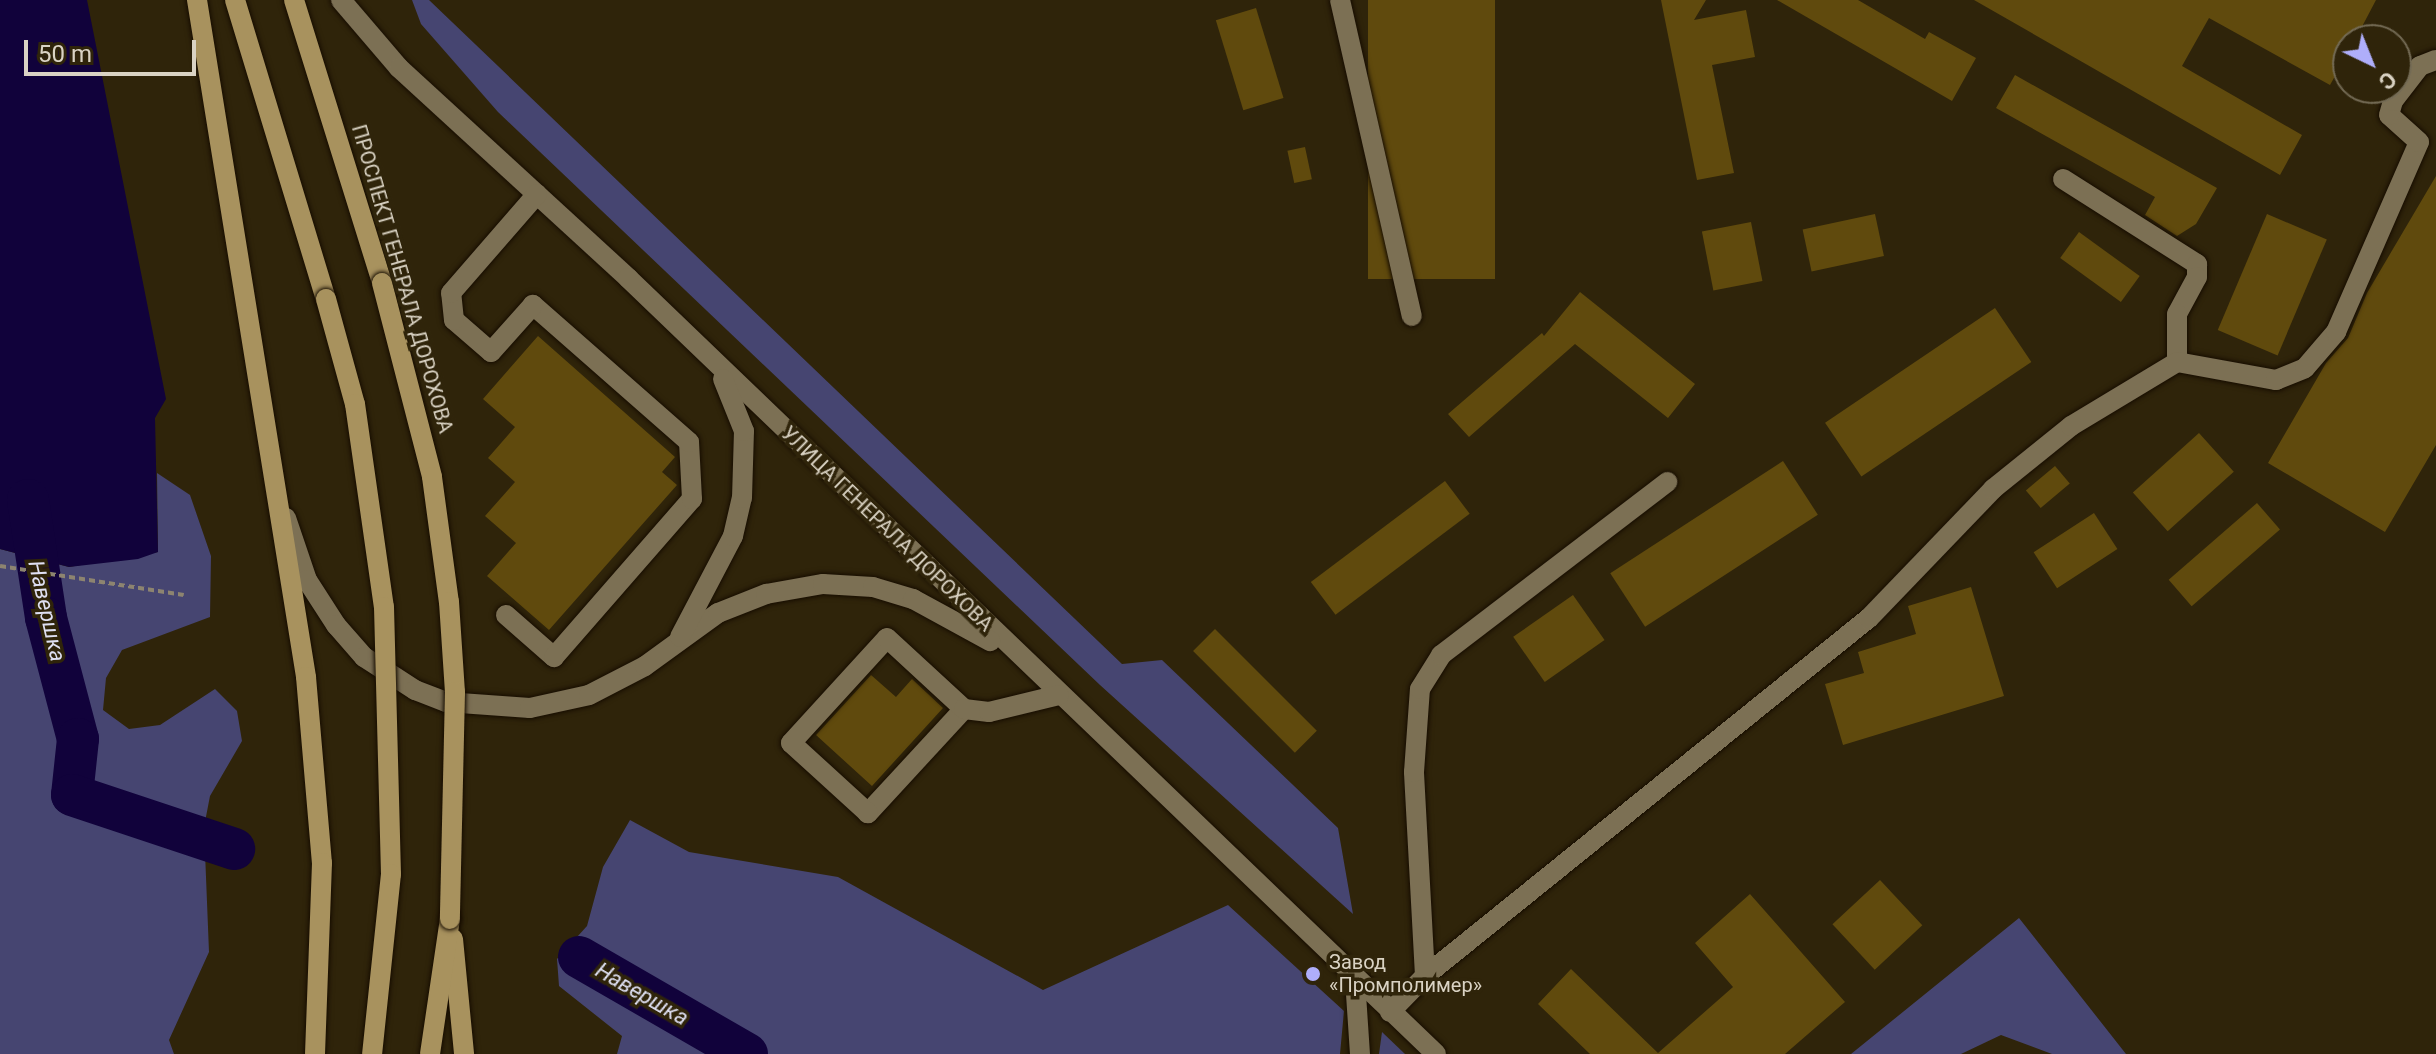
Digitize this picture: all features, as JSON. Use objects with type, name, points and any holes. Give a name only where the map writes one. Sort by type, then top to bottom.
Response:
[{"type":"main road","points":[[197,0],[282,507],[306,677],[322,863],[315,1054]]},
{"type":"main road","points":[[235,0],[355,404],[385,622],[391,874],[372,1054]]},
{"type":"main road","name":"ПРОСПЕКТ ГЕНЕРАЛА ДОРОХОВА","points":[[294,0],[382,283],[432,477],[449,602],[455,692],[450,919],[430,1054]]},
{"type":"main road","points":[[450,919],[461,986],[464,1054]]},
{"type":"street","name":"УЛИЦА ГЕНЕРАЛА ДОРОХОВА","points":[[341,0],[399,68],[713,361],[1436,1054]]},
{"type":"street","points":[[1340,0],[1412,316]]},
{"type":"street","points":[[1390,1012],[1425,976],[1869,618],[1993,489],[2071,426],[2177,362],[2276,380],[2305,368],[2336,332],[2419,142],[2389,115],[2393,101],[2420,66],[2436,60]]},
{"type":"street","points":[[2063,179],[2197,264],[2197,277],[2177,314],[2177,362]]},
{"type":"street","points":[[506,615],[554,657],[692,499],[689,442],[533,305],[491,352],[454,320],[451,293],[537,194]]},
{"type":"street","points":[[678,640],[733,536],[742,498],[744,431],[713,361]]},
{"type":"street","points":[[1425,976],[1414,772],[1420,689],[1441,655],[1667,482]]},
{"type":"street","points":[[282,507],[307,580],[336,625],[364,657],[415,690],[446,702],[530,708],[560,704],[618,683],[718,613],[766,594],[823,584],[873,587],[913,599],[1027,665]]},
{"type":"street","points":[[964,709],[868,813],[791,743],[887,638],[964,709],[989,712],[1059,695]]},
{"type":"street","points":[[1355,979],[1360,1054]]},
{"type":"path","points":[[0,566],[184,595]]},
{"type":"shaded area","points":[[0,0],[87,0],[166,399],[155,418],[158,552],[138,559],[69,567],[0,549]]},
{"type":"shaded area","points":[[412,0],[429,0],[1122,664],[1162,660],[1338,828],[1353,914],[1100,685],[498,112],[421,24]]},
{"type":"shaded area","points":[[157,473],[190,495],[211,556],[210,617],[122,650],[106,678],[103,710],[129,729],[160,725],[215,689],[237,711],[242,741],[210,796],[204,827],[209,952],[169,1040],[174,1054],[0,1054],[0,549],[69,567],[158,552]]},
{"type":"shaded area","points":[[630,820],[689,852],[838,877],[1043,990],[1228,905],[1344,1011],[1340,1054],[617,1054],[622,1036],[559,986],[557,959],[587,926],[603,867]]},
{"type":"shaded area","points":[[2019,918],[2126,1054],[2052,1054],[2001,1035],[1961,1054],[1851,1054]]},
{"type":"shaded area","points":[[1382,1032],[1405,1054],[1379,1054]]},
{"type":"building","points":[[1368,0],[1495,0],[1495,279],[1368,279]]},
{"type":"building","points":[[1661,0],[1706,0],[1694,20],[1746,10],[1755,57],[1712,65],[1734,173],[1697,180]]},
{"type":"building","points":[[1777,0],[1858,0],[1925,39],[1929,32],[1976,58],[1952,101]]},
{"type":"building","points":[[1974,0],[2376,0],[2363,24],[2332,24],[2330,85],[2209,18],[2182,66],[2302,135],[2280,175]]},
{"type":"building","points":[[1256,8],[1283,98],[1243,110],[1216,20]]},
{"type":"building","points":[[2015,75],[2217,188],[2196,224],[2177,236],[2145,215],[2155,197],[1996,108]]},
{"type":"building","points":[[1305,147],[1312,179],[1294,183],[1287,151]]},
{"type":"building","points":[[2436,176],[2436,445],[2385,532],[2268,463],[2326,363],[2348,338],[2367,293]]},
{"type":"building","points":[[1875,214],[1884,256],[1812,271],[1803,229]]},
{"type":"building","points":[[2267,214],[2327,239],[2278,355],[2218,330]]},
{"type":"building","points":[[1751,222],[1762,281],[1713,290],[1702,232]]},
{"type":"building","points":[[2079,232],[2140,276],[2121,302],[2060,258]]},
{"type":"building","points":[[1580,292],[1695,384],[1668,418],[1575,344],[1469,437],[1448,414],[1542,333],[1544,336]]},
{"type":"building","points":[[1995,308],[2031,362],[1861,477],[1825,423]]},
{"type":"building","points":[[538,336],[675,457],[662,472],[677,485],[549,630],[487,576],[516,543],[485,516],[515,482],[488,458],[515,427],[483,399]]},
{"type":"building","points":[[2199,433],[2234,472],[2168,531],[2133,493]]},
{"type":"building","points":[[1783,461],[1818,515],[1645,627],[1610,573]]},
{"type":"building","points":[[2055,466],[2070,484],[2041,508],[2026,490]]},
{"type":"building","points":[[1445,481],[1470,514],[1336,615],[1311,582]]},
{"type":"building","points":[[2257,503],[2280,529],[2192,606],[2169,580]]},
{"type":"building","points":[[2094,513],[2117,549],[2057,588],[2034,552]]},
{"type":"building","points":[[1971,587],[2004,696],[1843,745],[1825,684],[1864,673],[1858,652],[1916,634],[1908,606]]},
{"type":"building","points":[[1573,595],[1605,640],[1545,682],[1513,637]]},
{"type":"building","points":[[1215,629],[1317,731],[1295,753],[1193,651]]},
{"type":"building","points":[[871,675],[896,697],[912,679],[943,708],[872,786],[816,735]]},
{"type":"building","points":[[1880,880],[1922,925],[1875,970],[1832,924]]},
{"type":"building","points":[[1750,894],[1845,1002],[1785,1054],[1590,1054],[1538,1004],[1571,969],[1658,1053],[1733,987],[1695,943]]},
{"type":"waterway","name":"Навершка","points":[[28,500],[46,618],[78,739],[72,795],[234,849]]},
{"type":"waterway","name":"Навершка","points":[[579,957],[747,1054]]},
{"type":"place","name":"Завод «Промполимер»","points":[[1313,974]]}]
